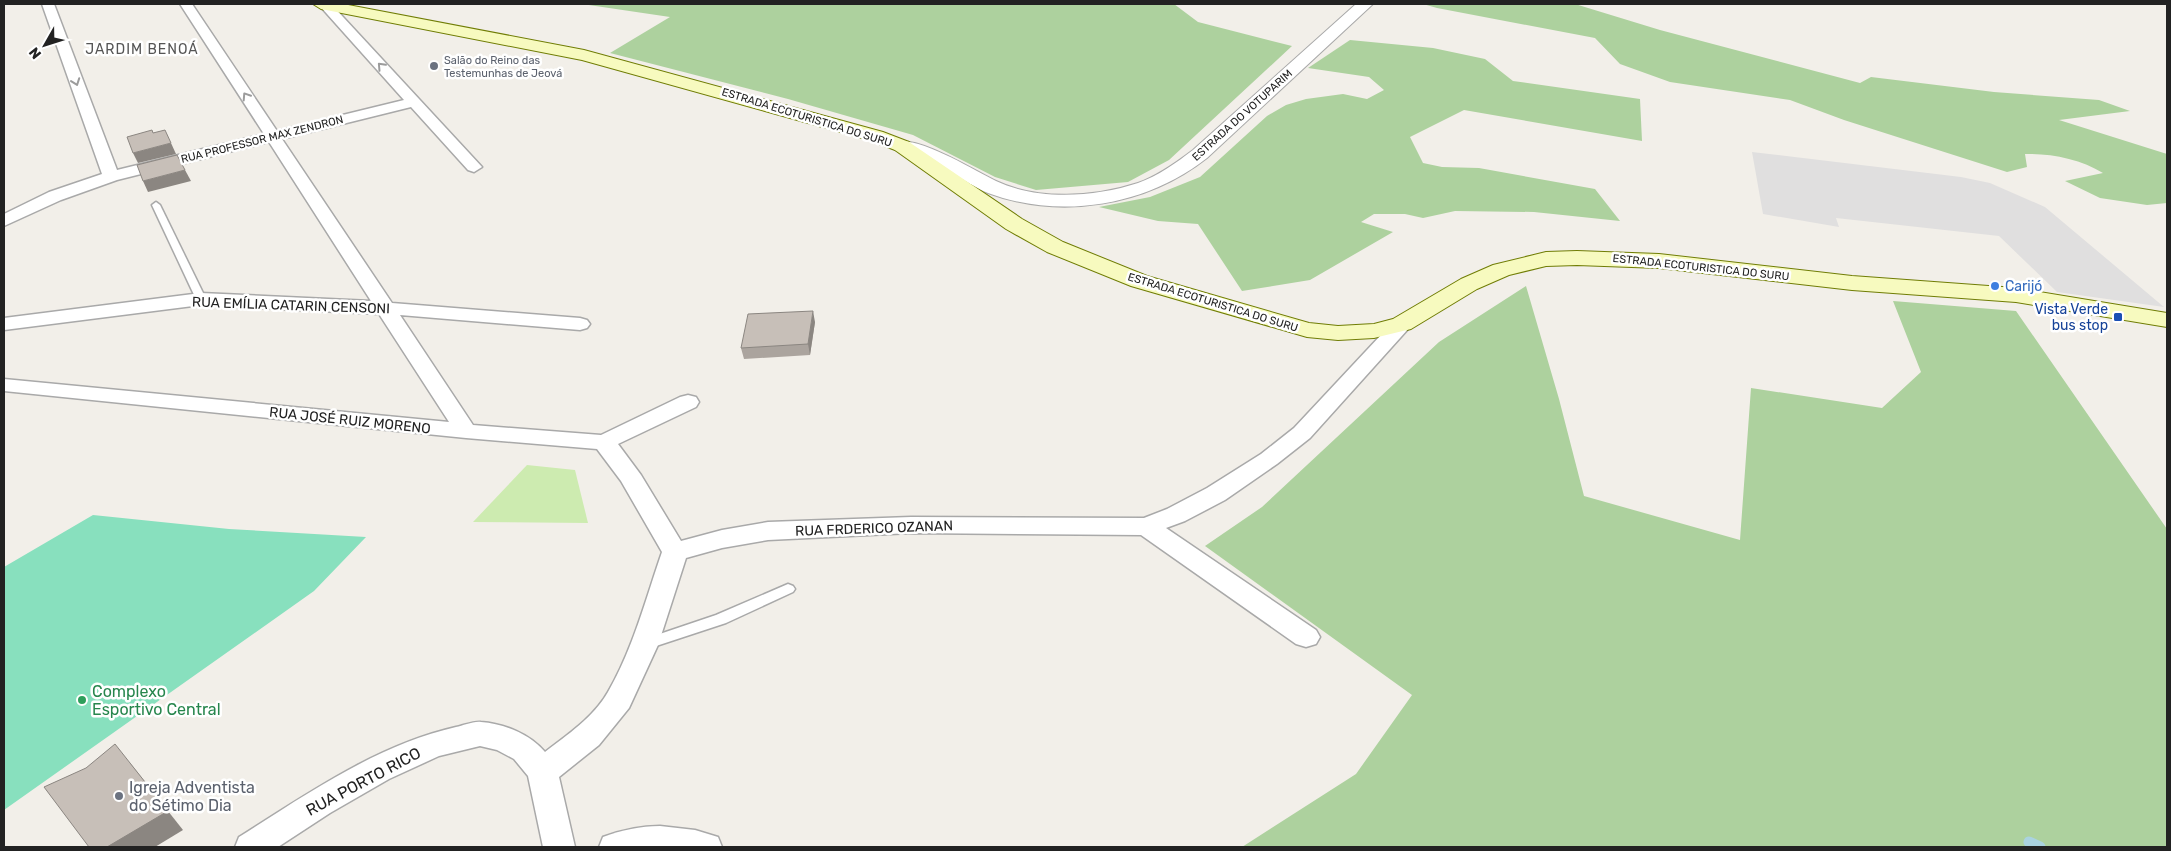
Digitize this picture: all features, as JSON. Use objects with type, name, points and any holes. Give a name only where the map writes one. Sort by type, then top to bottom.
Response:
[{"type":"main road","name":"ESTRADA ECOTURISTICA DO SURU","points":[[323,4],[584,55],[751,99],[876,136],[902,146],[1014,224],[1055,246],[1139,281],[1307,330],[1338,333],[1374,331],[1402,324],[1468,284],[1501,270],[1546,259],[1577,258],[1659,261],[1852,283],[2016,296],[2083,304],[2167,320]]},
{"type":"street","points":[[48,4],[111,176]]},
{"type":"street","points":[[186,4],[466,431]]},
{"type":"street","points":[[323,4],[474,167]]},
{"type":"street","name":"ESTRADA DO VOTUPARIM","points":[[902,146],[936,158],[994,188],[1024,196],[1059,200],[1127,192],[1146,186],[1186,165],[1200,154],[1365,4]]},
{"type":"street","name":"RUA PROFESSOR MAX ZENDRON","points":[[4,221],[55,196],[111,176],[414,102]]},
{"type":"street","name":"RUA EMÍLIA CATARIN CENSONI","points":[[4,324],[202,298],[386,308],[580,324]]},
{"type":"street","points":[[1146,526],[1184,511],[1216,494],[1269,459],[1316,419],[1342,392],[1370,356],[1402,324]]},
{"type":"street","name":"RUA JOSÉ RUIZ MORENO","points":[[4,385],[466,431],[604,442]]},
{"type":"street","points":[[542,772],[588,736],[619,700],[644,645],[675,552],[654,522],[631,476],[618,456],[604,442],[688,402]]},
{"type":"street","name":"RUA FRDERICO OZANAN","points":[[675,552],[722,539],[768,532],[911,525],[1146,526]]},
{"type":"street","points":[[1146,526],[1306,637]]},
{"type":"street","name":"RUA PORTO RICO","points":[[251,847],[319,803],[378,770],[433,745],[480,734],[503,739],[526,750],[542,772],[559,847]]},
{"type":"street","points":[[615,847],[650,840],[681,841],[706,847]]},
{"type":"lane","points":[[156,205],[202,298]]},
{"type":"lane","points":[[644,645],[721,619],[788,589]]},
{"type":"shaded area","points":[[1752,152],[1961,177],[1990,183],[2045,207],[2164,307],[2057,292],[1999,236],[1836,218],[1839,227],[1763,214]]},
{"type":"green space","points":[[582,4],[1174,4],[1198,22],[1292,46],[1169,160],[1128,182],[1036,190],[995,177],[913,135],[788,99],[610,53],[670,17]]},
{"type":"green space","points":[[1423,4],[1575,4],[1660,30],[1860,83],[1871,77],[1994,92],[2099,100],[2130,111],[2059,120],[2167,154],[2167,203],[2147,205],[2100,198],[2065,181],[2103,173],[2075,161],[2055,156],[2025,154],[2027,167],[2007,172],[1844,120],[1790,100],[1670,82],[1620,64],[1595,38]]},
{"type":"green space","points":[[1350,40],[1433,48],[1485,59],[1513,81],[1640,99],[1642,141],[1464,110],[1410,137],[1423,163],[1442,167],[1479,168],[1595,189],[1620,221],[1534,212],[1455,211],[1423,218],[1405,214],[1374,214],[1361,222],[1393,232],[1310,280],[1242,291],[1198,224],[1158,221],[1099,207],[1150,197],[1200,177],[1267,116],[1286,105],[1306,99],[1343,94],[1367,99],[1384,90],[1369,77],[1308,68]]},
{"type":"green space","points":[[1526,286],[1559,399],[1584,496],[1740,540],[1751,388],[1882,408],[1921,372],[1893,301],[2016,311],[2167,529],[2167,847],[1242,847],[1356,774],[1412,695],[1205,546],[1262,507],[1439,342]]},
{"type":"green space","points":[[527,465],[575,470],[588,523],[473,522]]},
{"type":"green space","name":"Complexo Esportivo Central","points":[[93,515],[229,529],[366,537],[314,591],[4,810],[4,567]]},
{"type":"building","points":[[152,130],[153,133],[165,130],[171,143],[133,153],[127,137]]},
{"type":"building","points":[[177,155],[185,170],[143,181],[137,165]]},
{"type":"building","points":[[813,311],[808,344],[741,348],[748,314]]},
{"type":"building","name":"Igreja Adventista do Sétimo Dia","points":[[115,744],[168,811],[107,847],[89,847],[44,787],[86,768]]},
{"type":"waterway","points":[[2029,842],[2040,847]]},
{"type":"place","name":"Salão do Reino das Testemunhas de Jeová","points":[[434,66]]},
{"type":"place","name":"Carijó","points":[[1995,286]]},
{"type":"place","name":"Vista Verde bus stop","points":[[2118,317]]},
{"type":"place","name":"Complexo Esportivo Central","points":[[82,700]]},
{"type":"place","name":"Igreja Adventista do Sétimo Dia","points":[[119,796]]},
{"type":"district","name":"JARDIM BENOÁ","points":[[142,49]]}]
